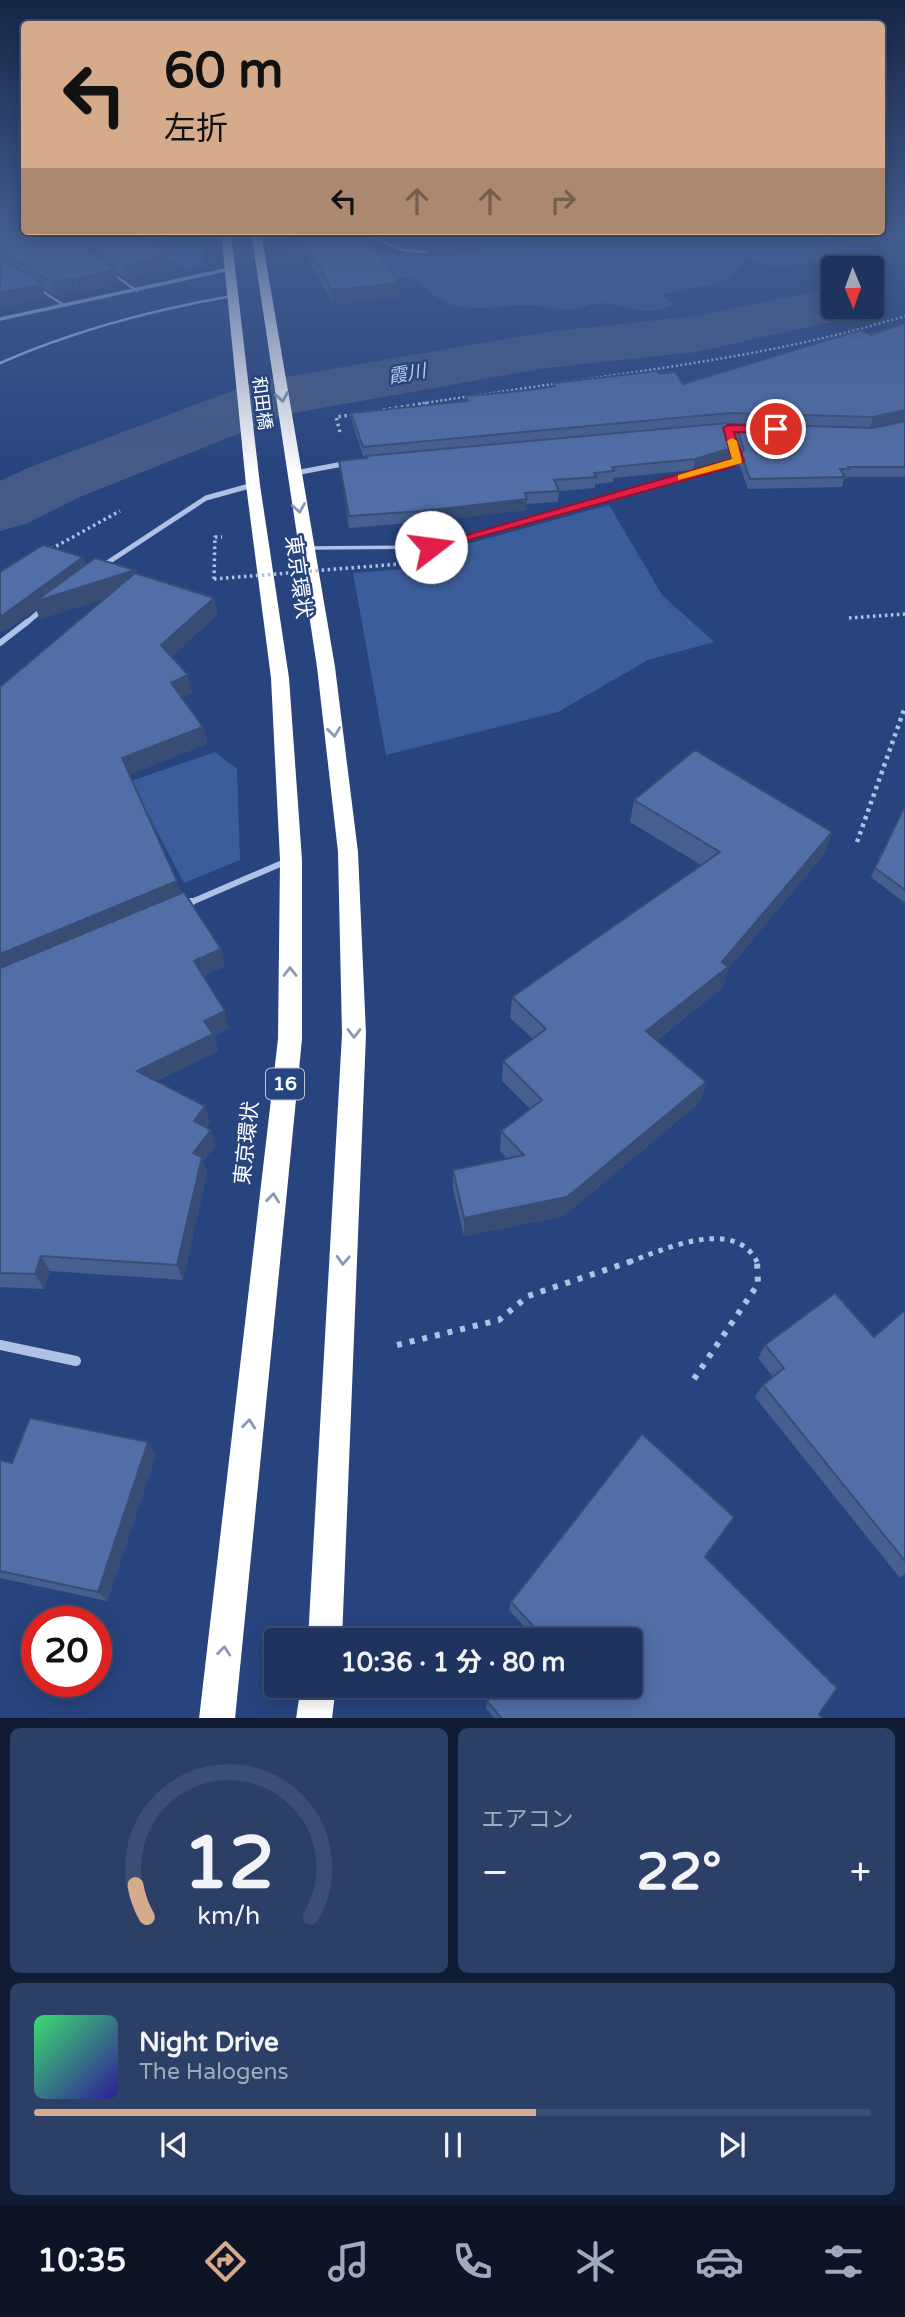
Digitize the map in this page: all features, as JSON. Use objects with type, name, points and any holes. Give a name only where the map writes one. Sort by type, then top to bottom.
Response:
[{"type":"highway","name":"和田橋","points":[[235,312],[250,448]]},
{"type":"highway","name":"和田橋","points":[[269,312],[289,440]]},
{"type":"highway","name":"東京環状","points":[[289,440],[327,667],[348,852],[354,1034],[326,1628]]},
{"type":"highway","name":"東京環状","points":[[217,1718],[290,1039],[291,860],[280,678],[250,448]]},
{"type":"highway","points":[[314,1718],[317,1698]]},
{"type":"street","points":[[0,319],[34,312]]},
{"type":"street","points":[[294,473],[361,462]]},
{"type":"street","points":[[91,574],[206,498],[253,485]]},
{"type":"street","points":[[0,643],[50,604]]},
{"type":"street","points":[[174,909],[291,860]]},
{"type":"street","points":[[0,1345],[76,1361]]},
{"type":"lane","points":[[0,363],[33,347],[120,320],[157,312]]},
{"type":"lane","points":[[306,548],[431,547],[725,466],[738,461],[731,439]]},
{"type":"path","points":[[377,411],[715,358],[863,329],[905,316]]},
{"type":"path","points":[[336,417],[363,413]]},
{"type":"path","points":[[215,537],[214,579],[399,564]]},
{"type":"path","points":[[849,618],[905,614]]},
{"type":"path","points":[[857,842],[905,707]]},
{"type":"path","points":[[397,1345],[499,1321],[528,1296],[697,1239],[723,1237],[739,1243],[754,1255],[761,1269],[758,1284],[694,1379]]},
{"type":"shaded area","points":[[609,505],[662,595],[714,642],[648,660],[558,712],[386,755],[353,573],[405,569],[405,553],[434,553]]},
{"type":"shaded area","points":[[215,752],[237,769],[240,860],[184,883],[131,781]]},
{"type":"building","points":[[905,323],[905,410],[873,417],[729,413],[363,447],[351,413],[468,401],[466,396],[530,390],[555,386],[553,383],[657,371],[659,374],[675,372],[683,384],[861,330],[871,335]]},
{"type":"building","points":[[905,421],[905,467],[840,469],[845,477],[750,479],[742,456],[739,456],[744,450],[736,424],[874,428]]},
{"type":"building","points":[[727,423],[735,447],[695,459],[612,467],[614,471],[594,473],[596,477],[554,480],[559,491],[525,493],[527,499],[423,511],[349,516],[339,461],[367,458],[366,456]]},
{"type":"building","points":[[43,545],[83,557],[0,616],[0,572]]},
{"type":"building","points":[[95,558],[135,570],[34,602]]},
{"type":"building","points":[[135,573],[214,598],[161,645],[188,675],[171,683],[203,727],[122,758],[177,881],[0,954],[0,687]]},
{"type":"building","points":[[695,750],[832,832],[722,962],[728,967],[646,1031],[706,1082],[567,1197],[464,1218],[453,1170],[524,1155],[501,1131],[542,1100],[503,1061],[546,1029],[512,997],[720,852],[634,800]]},
{"type":"building","points":[[905,806],[905,890],[875,868]]},
{"type":"building","points":[[184,892],[221,949],[194,961],[225,1011],[204,1021],[213,1034],[137,1071],[205,1106],[194,1121],[211,1130],[193,1153],[202,1157],[177,1265],[41,1256],[35,1274],[0,1273],[0,968]]},
{"type":"building","points":[[835,1293],[874,1337],[905,1310],[905,1561],[763,1385],[784,1368],[765,1345]]},
{"type":"building","points":[[30,1418],[148,1442],[98,1592],[0,1571],[0,1460],[12,1463]]},
{"type":"building","points":[[642,1434],[734,1517],[705,1557],[837,1688],[819,1714],[822,1718],[501,1718],[487,1701],[489,1698],[642,1698],[642,1628],[535,1628],[511,1602]]},
{"type":"waterway","name":"霞川","points":[[0,509],[55,482],[273,398],[546,350],[696,334],[799,312]]},
{"type":"slow traffic","points":[[682,478],[738,461],[732,441]]},
{"type":"route","points":[[431,547],[725,466],[738,461],[728,428],[776,429]]}]
